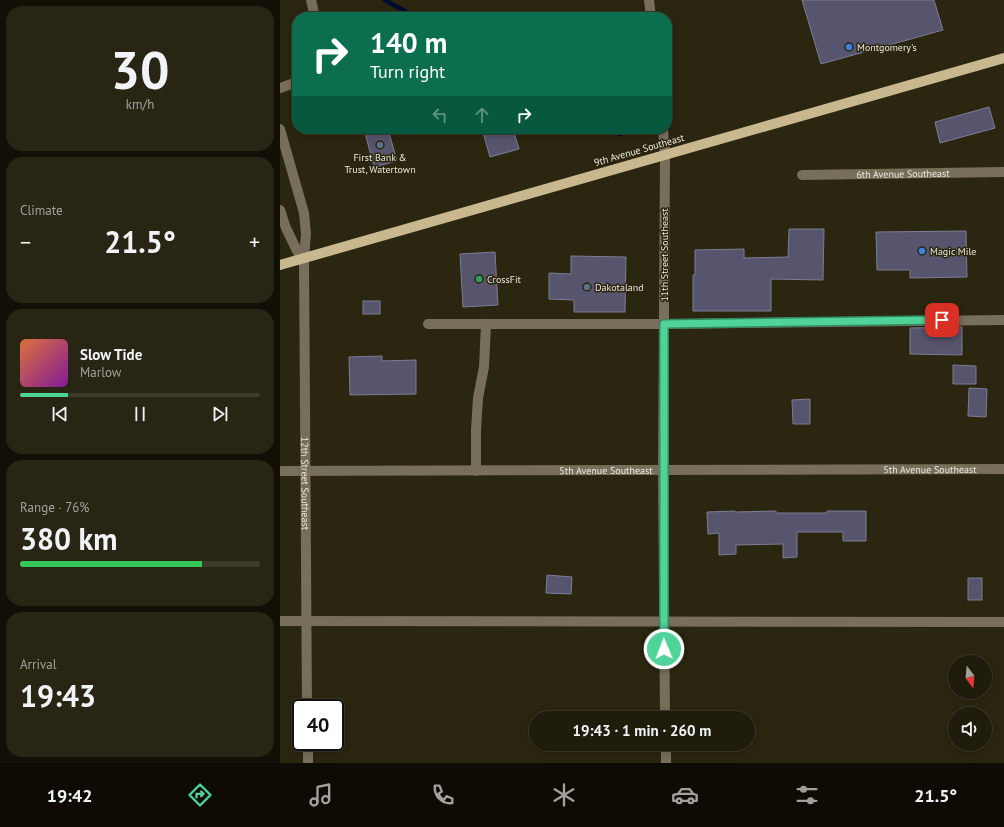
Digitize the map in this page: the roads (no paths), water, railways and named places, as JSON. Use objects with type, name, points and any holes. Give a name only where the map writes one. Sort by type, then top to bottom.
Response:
[{"type":"main road","name":"9th Avenue Southeast","points":[[280,265],[1004,58]]},
{"type":"street","points":[[311,0],[314,12]]},
{"type":"street","points":[[649,0],[650,12]]},
{"type":"street","points":[[280,88],[292,84]]},
{"type":"street","name":"12th Street Southeast","points":[[280,128],[304,213],[306,234],[303,258],[307,699]]},
{"type":"street","name":"11th Street Southeast","points":[[663,134],[665,155],[663,471],[665,711]]},
{"type":"street","name":"6th Avenue Southeast","points":[[802,175],[1004,172]]},
{"type":"street","points":[[280,210],[286,228],[303,258]]},
{"type":"street","points":[[428,324],[664,324],[1004,320]]},
{"type":"street","points":[[476,471],[478,398],[484,367],[486,324]]},
{"type":"street","name":"5th Avenue Southeast","points":[[280,471],[1004,469]]},
{"type":"street","points":[[280,621],[1004,622]]},
{"type":"street","points":[[308,751],[308,763]]},
{"type":"street","points":[[666,751],[666,763]]},
{"type":"waterway","points":[[385,0],[406,12]]},
{"type":"place","name":"Montgomery's","points":[[849,47]]},
{"type":"place","name":"First Bank & Trust, Watertown","points":[[380,145]]},
{"type":"place","name":"Magic Mile","points":[[922,251]]},
{"type":"place","name":"CrossFit","points":[[479,279]]},
{"type":"place","name":"Dakotaland","points":[[587,287]]}]
